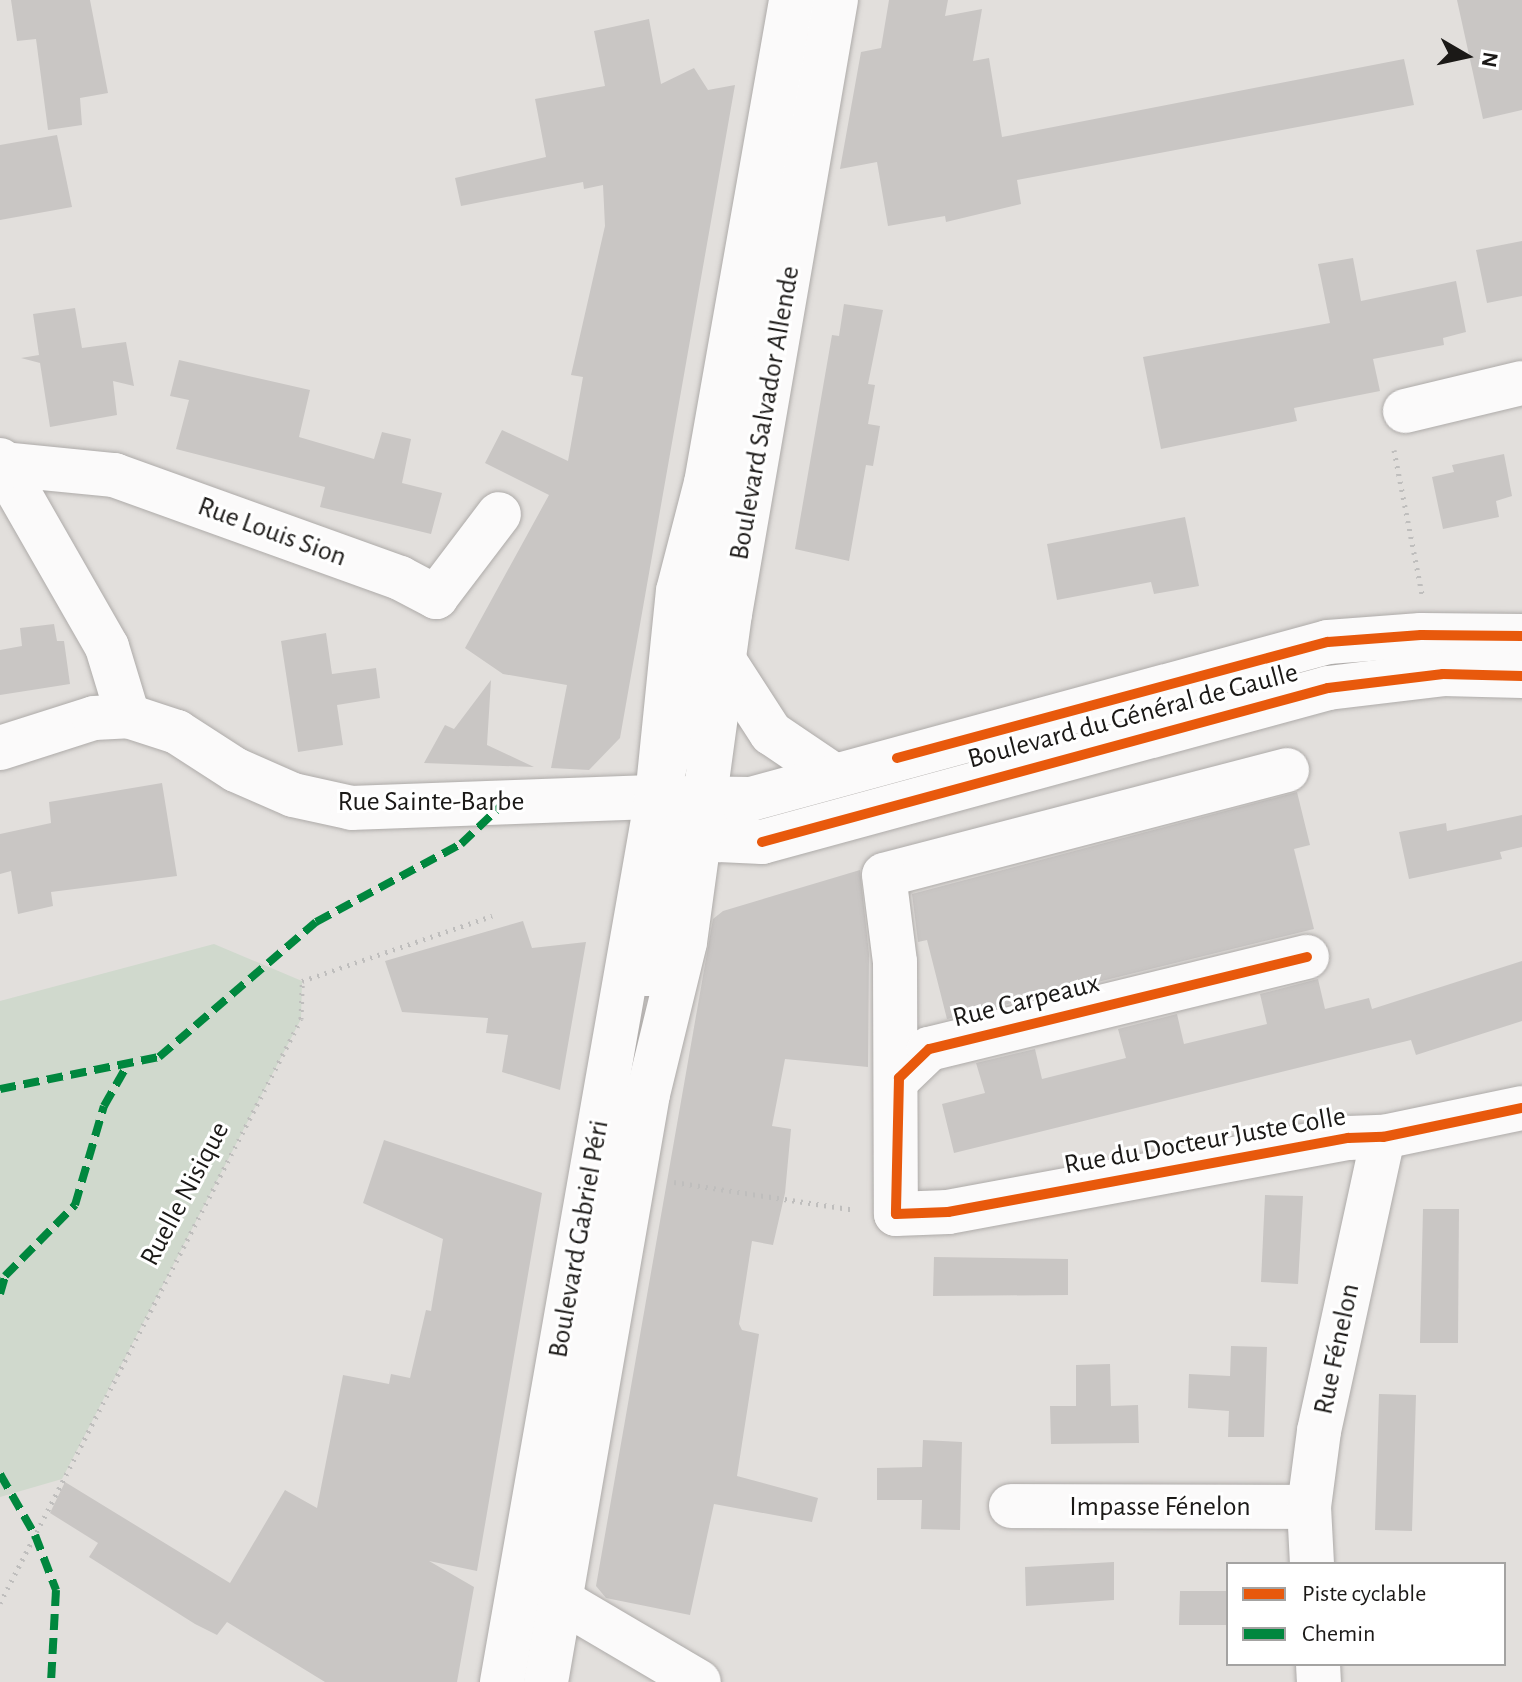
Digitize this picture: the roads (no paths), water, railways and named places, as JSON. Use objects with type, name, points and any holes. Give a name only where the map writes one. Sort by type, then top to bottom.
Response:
[{"type":"main road","name":"Boulevard Salvador Allende","points":[[657,797],[678,591],[706,483],[791,0]]},
{"type":"main road","points":[[657,797],[709,595],[814,0]]},
{"type":"main road","name":"Boulevard Salvador Allende","points":[[700,813],[836,0]]},
{"type":"main road","points":[[1405,411],[1522,383]]},
{"type":"main road","points":[[0,748],[94,718],[128,716],[107,647],[1,462]]},
{"type":"main road","name":"Rue Louis Sion","points":[[1,462],[114,475],[400,578],[436,597],[499,514]]},
{"type":"main road","name":"Boulevard du Général de Gaulle","points":[[700,813],[1328,642],[1430,635],[1522,636]]},
{"type":"main road","points":[[725,662],[771,733],[833,775]]},
{"type":"main road","name":"Boulevard du Général de Gaulle","points":[[657,797],[700,813],[719,840],[762,842],[1328,688],[1443,674],[1522,676]]},
{"type":"main road","name":"Rue Sainte-Barbe","points":[[128,716],[177,732],[236,770],[293,795],[352,808],[657,797]]},
{"type":"main road","points":[[899,1078],[895,962],[884,875],[1287,770]]},
{"type":"main road","name":"Boulevard Gabriel Péri","points":[[502,1682],[657,797]]},
{"type":"main road","points":[[581,1480],[569,1421],[656,923],[700,813]]},
{"type":"main road","name":"Boulevard Gabriel Péri","points":[[546,1682],[634,1175],[680,970],[700,813]]},
{"type":"main road","name":"Rue Carpeaux","points":[[899,1078],[929,1049],[1307,957]]},
{"type":"main road","name":"Rue du Docteur Juste Colle","points":[[899,1078],[896,1214],[948,1212],[1348,1138],[1383,1137],[1522,1108]]},
{"type":"main road","name":"Rue Fénelon","points":[[1312,1562],[1309,1507],[1319,1431],[1383,1137]]},
{"type":"main road","name":"Impasse Fénelon","points":[[1011,1506],[1309,1507]]},
{"type":"main road","points":[[522,1682],[534,1616],[523,1565]]},
{"type":"main road","points":[[560,1600],[699,1682]]}]
